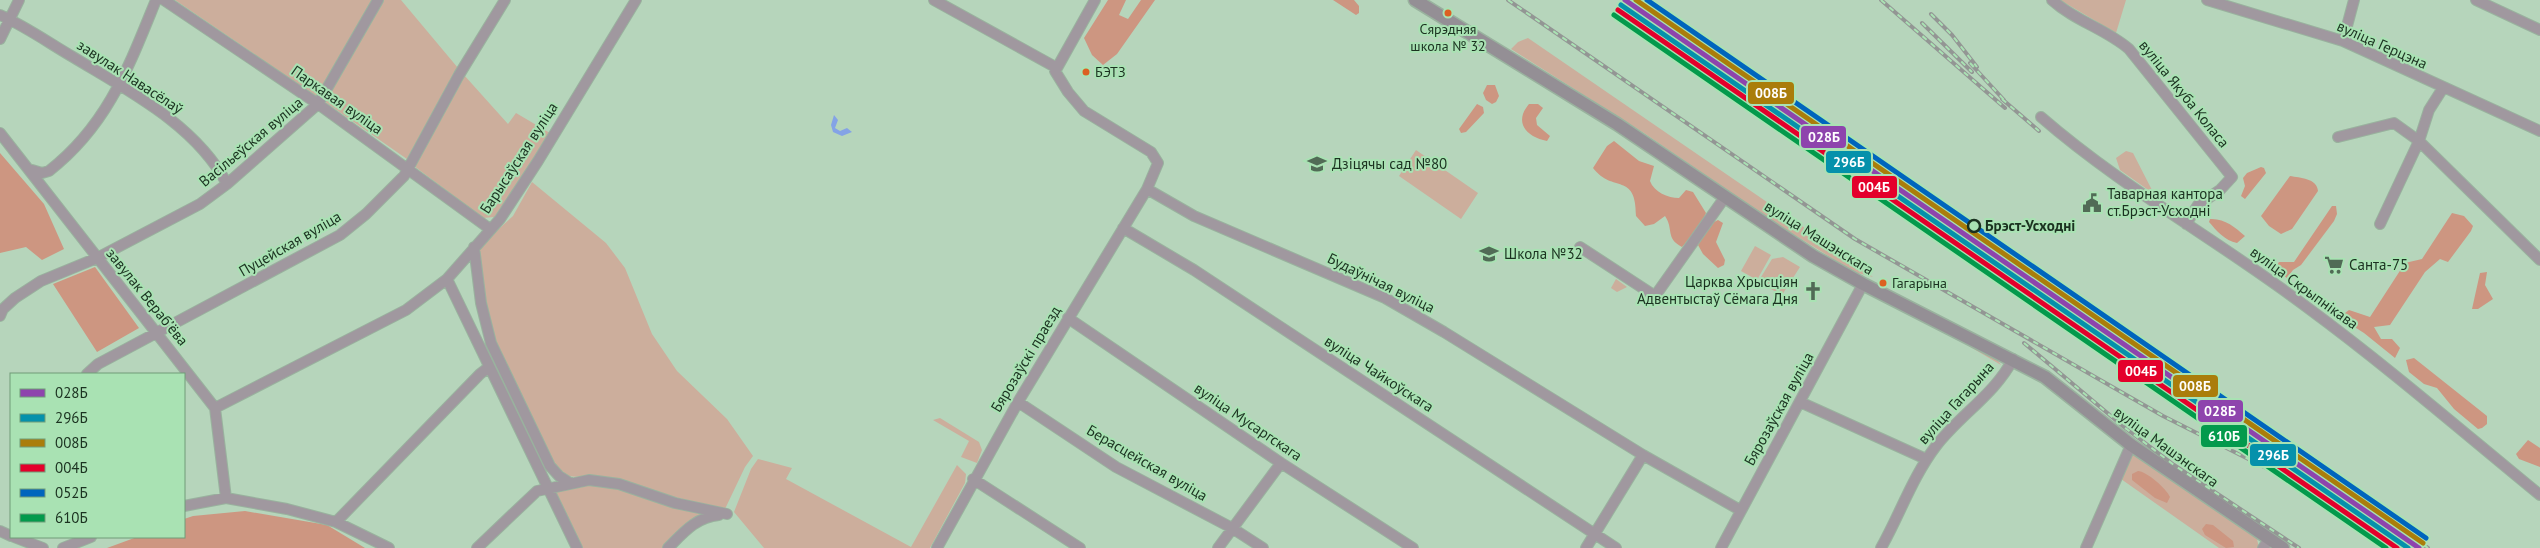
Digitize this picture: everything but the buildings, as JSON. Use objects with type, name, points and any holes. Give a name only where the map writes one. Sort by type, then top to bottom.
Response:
[{"type":"main road","name":"вуліца Машэнскага","points":[[1415,0],[1617,124],[1801,248],[1863,284],[2045,376],[2131,445],[2266,544],[2283,548]]},
{"type":"street","points":[[0,40],[5,17],[19,0]]},
{"type":"street","points":[[32,170],[42,173],[56,165],[94,128],[120,86],[156,0]]},
{"type":"street","name":"Паркавая вуліца","points":[[164,0],[318,104],[490,229]]},
{"type":"street","name":"Васільеўская вуліца","points":[[1,311],[41,281],[97,258],[200,204],[228,184],[318,104],[378,0]]},
{"type":"street","name":"Пуцейская вуліца","points":[[88,373],[98,364],[340,236],[366,214],[404,176],[459,75],[505,0]]},
{"type":"street","name":"Барысаўская вуліца","points":[[215,408],[406,310],[447,279],[500,219],[538,161],[636,0]]},
{"type":"street","points":[[934,0],[1057,68]]},
{"type":"street","points":[[1095,0],[1055,71],[1068,92],[1084,111],[1151,152],[1156,158],[1158,163],[1147,189]]},
{"type":"street","name":"вуліца Якуба Коласа","points":[[2052,0],[2070,13],[2113,36],[2129,49],[2232,177],[2220,190],[2198,205],[2186,224]]},
{"type":"street","name":"вуліца Герцэна","points":[[2207,0],[2220,2],[2343,41],[2540,131]]},
{"type":"street","points":[[2343,41],[2354,0]]},
{"type":"street","points":[[2476,0],[2540,30]]},
{"type":"street","name":"завулак Навасёлаў","points":[[5,17],[120,86],[184,130],[217,165],[228,184]]},
{"type":"street","points":[[2380,224],[2420,141],[2429,110],[2443,88]]},
{"type":"street","name":"вуліца Скрыпнікава","points":[[2041,117],[2098,162],[2316,313],[2540,495]]},
{"type":"street","points":[[2338,138],[2394,122],[2420,141],[2540,260]]},
{"type":"street","name":"завулак Верабʼёва","points":[[0,133],[32,170],[97,258],[158,332],[215,408],[226,498]]},
{"type":"street","name":"Бярозаўскі праезд","points":[[937,548],[973,479],[1018,402],[1147,189]]},
{"type":"street","name":"Будаўнічая вуліца","points":[[1147,189],[1194,216],[1385,298],[1444,332],[1642,455],[1740,510]]},
{"type":"street","points":[[1580,247],[1655,296],[1725,197]]},
{"type":"street","name":"вуліца Чайкоўскага","points":[[1123,228],[1194,270],[1355,378],[1595,532],[1616,548]]},
{"type":"street","points":[[474,247],[481,303],[491,343],[550,466],[559,476],[570,483]]},
{"type":"street","points":[[447,279],[577,548]]},
{"type":"street","name":"Бярозаўская вуліца","points":[[1722,548],[1740,510],[1863,284]]},
{"type":"street","name":"вуліца Мусаргскага","points":[[1068,318],[1282,464],[1413,548]]},
{"type":"street","name":"вуліца Гагарына","points":[[1882,548],[1926,459],[1948,431],[2001,378],[2013,359]]},
{"type":"street","points":[[336,522],[489,367]]},
{"type":"street","name":"Берасцейская вуліца","points":[[1018,402],[1116,466],[1232,528],[1263,548]]},
{"type":"street","points":[[1800,402],[1926,459]]},
{"type":"street","points":[[2086,548],[2131,445]]},
{"type":"street","points":[[1586,548],[1642,455]]},
{"type":"street","points":[[1218,548],[1282,464]]},
{"type":"street","points":[[973,479],[1080,548]]},
{"type":"street","points":[[477,548],[537,491],[570,483],[606,481],[675,503],[727,514],[706,516],[691,526],[668,548]]},
{"type":"street","points":[[185,506],[226,498],[287,509],[336,522],[389,548]]},
{"type":"street","points":[[20,538],[43,548]]},
{"type":"street","points":[[62,548],[88,538]]},
{"type":"shaded area","points":[[175,0],[373,0],[317,97]]},
{"type":"shaded area","points":[[384,0],[401,0],[458,68],[407,159],[325,102]]},
{"type":"shaded area","points":[[1108,0],[1126,0],[1119,15],[1128,19],[1141,0],[1155,0],[1117,54],[1103,65],[1092,55],[1084,38]]},
{"type":"shaded area","points":[[1333,0],[1354,0],[1359,6],[1359,13],[1356,15]]},
{"type":"shaded area","points":[[2060,0],[2126,0],[2116,33]]},
{"type":"shaded area","points":[[1528,38],[1831,246],[1873,277],[1854,272],[1774,222],[1644,133],[1511,49],[1518,42]]},
{"type":"shaded area","points":[[464,75],[508,124],[516,113],[550,133],[505,205],[494,217],[483,218],[414,166]]},
{"type":"shaded area","points":[[1487,85],[1495,85],[1499,96],[1496,102],[1492,104],[1486,100],[1483,93]]},
{"type":"shaded area","points":[[1477,104],[1483,107],[1484,113],[1466,132],[1461,133],[1459,129]]},
{"type":"shaded area","points":[[1529,104],[1538,104],[1543,108],[1536,118],[1537,125],[1550,136],[1547,141],[1528,133],[1522,123],[1524,111]]},
{"type":"shaded area","points":[[1614,141],[1639,161],[1654,166],[1650,181],[1658,191],[1666,196],[1679,198],[1686,190],[1693,192],[1706,213],[1700,226],[1682,247],[1673,240],[1665,216],[1654,224],[1645,226],[1636,216],[1635,202],[1628,188],[1601,176],[1593,168],[1607,146]]},
{"type":"shaded area","points":[[1416,150],[1478,193],[1461,219],[1399,176]]},
{"type":"shaded area","points":[[2126,151],[2133,153],[2154,194],[2120,170],[2116,158]]},
{"type":"shaded area","points":[[0,153],[44,204],[64,249],[42,260],[26,247],[0,253]]},
{"type":"shaded area","points":[[2261,167],[2264,168],[2266,173],[2245,199],[2241,196],[2245,186],[2243,178],[2247,173]]},
{"type":"shaded area","points":[[2290,176],[2303,178],[2315,183],[2318,191],[2292,229],[2281,234],[2269,226],[2261,216]]},
{"type":"shaded area","points":[[532,182],[606,243],[625,268],[652,334],[677,371],[727,419],[753,456],[745,467],[725,509],[584,476],[569,476],[561,472],[550,461],[492,341],[484,297],[479,247],[513,216]]},
{"type":"shaded area","points":[[2332,206],[2336,206],[2337,214],[2334,221],[2301,265],[2293,270],[2287,278],[2274,269],[2279,262],[2294,262]]},
{"type":"shaded area","points":[[2452,213],[2464,216],[2473,226],[2471,231],[2448,262],[2440,259],[2425,272],[2390,325],[2374,327],[2381,339],[2392,339],[2400,348],[2395,358],[2364,333],[2345,321],[2345,313],[2349,310],[2370,317],[2405,263],[2422,259]]},
{"type":"shaded area","points":[[2210,219],[2225,222],[2245,236],[2237,243],[2233,242],[2221,235],[2209,222]]},
{"type":"shaded area","points":[[1718,220],[1723,223],[1716,242],[1725,260],[1724,265],[1718,268],[1703,254],[1698,245],[1712,223]]},
{"type":"shaded area","points":[[1755,246],[1771,255],[1757,280],[1741,271]]},
{"type":"shaded area","points":[[1783,257],[1800,267],[1782,295],[1758,282],[1772,259]]},
{"type":"shaded area","points":[[95,267],[139,328],[97,352],[53,284]]},
{"type":"shaded area","points":[[2487,272],[2485,285],[2493,299],[2478,309],[2472,309],[2480,273]]},
{"type":"shaded area","points":[[1616,279],[1627,287],[1617,292],[1611,288]]},
{"type":"shaded area","points":[[1962,342],[1989,353],[2001,365]]},
{"type":"shaded area","points":[[2414,358],[2487,416],[2487,424],[2478,429],[2454,409],[2437,388],[2424,384],[2409,372],[2406,360]]},
{"type":"shaded area","points":[[940,418],[979,442],[982,450],[977,463],[961,457],[969,441],[933,420]]},
{"type":"shaded area","points":[[2528,440],[2540,448],[2540,467],[2519,459],[2516,454]]},
{"type":"shaded area","points":[[2135,454],[2257,539],[2259,548],[2219,548],[2121,479],[2132,456]]},
{"type":"shaded area","points":[[758,459],[792,468],[786,479],[911,547],[957,465],[966,474],[965,483],[930,548],[764,548],[734,512],[751,469]]},
{"type":"shaded area","points":[[2138,471],[2151,477],[2165,490],[2170,497],[2167,503],[2155,498],[2132,480],[2132,474]]},
{"type":"shaded area","points":[[592,485],[614,488],[702,514],[687,524],[663,548],[581,548],[553,491]]},
{"type":"shaded area","points":[[245,511],[327,525],[365,548],[107,548],[134,538],[185,538],[185,519],[193,516]]},
{"type":"shaded area","points":[[2206,524],[2213,525],[2233,541],[2234,547],[2226,548],[2205,535],[2202,529]]},
{"type":"water","points":[[834,115],[838,120],[835,128],[840,131],[847,128],[852,132],[842,136],[833,132],[831,125]]},
{"type":"railway","points":[[1508,0],[1855,239],[2163,416],[2288,479],[2391,548]]},
{"type":"railway","points":[[1635,0],[2027,271],[2082,310],[2130,349]]},
{"type":"railway","points":[[1881,0],[2005,108]]},
{"type":"railway","points":[[1931,14],[1952,35],[1977,67]]},
{"type":"railway","points":[[1922,23],[1972,72]]},
{"type":"railway","points":[[1970,63],[2004,100]]},
{"type":"railway","points":[[2002,99],[2039,131]]},
{"type":"railway","points":[[2125,340],[2428,548]]},
{"type":"railway","points":[[2024,343],[2124,427],[2174,465],[2299,548]]},
{"type":"transit line","name":"028Б","points":[[1625,0],[2419,548]]},
{"type":"transit line","name":"008Б","points":[[1636,0],[2423,543]]},
{"type":"transit line","name":"052Б","points":[[1647,0],[2426,538]]},
{"type":"transit line","name":"296Б","points":[[1621,5],[2408,548]]},
{"type":"transit line","name":"004Б","points":[[1618,10],[2397,548]]},
{"type":"transit line","name":"610Б","points":[[1614,15],[2386,548]]},
{"type":"place","name":"Сярэдняя школа № 32","points":[[1448,13]]},
{"type":"place","name":"БЭТЗ","points":[[1086,72]]},
{"type":"place","name":"Дзіцячы сад №80","points":[[1317,164]]},
{"type":"place","name":"Таварная кантора ст.Брэст-Усходні","points":[[2092,203]]},
{"type":"place","name":"Брэст-Усходні","points":[[1974,226]]},
{"type":"place","name":"Школа №32","points":[[1489,254]]},
{"type":"place","name":"Санта-75","points":[[2334,265]]},
{"type":"place","name":"Гагарына","points":[[1883,283]]},
{"type":"place","name":"Царква Хрысціян Адвентыстаў Сёмага Дня","points":[[1813,291]]}]
